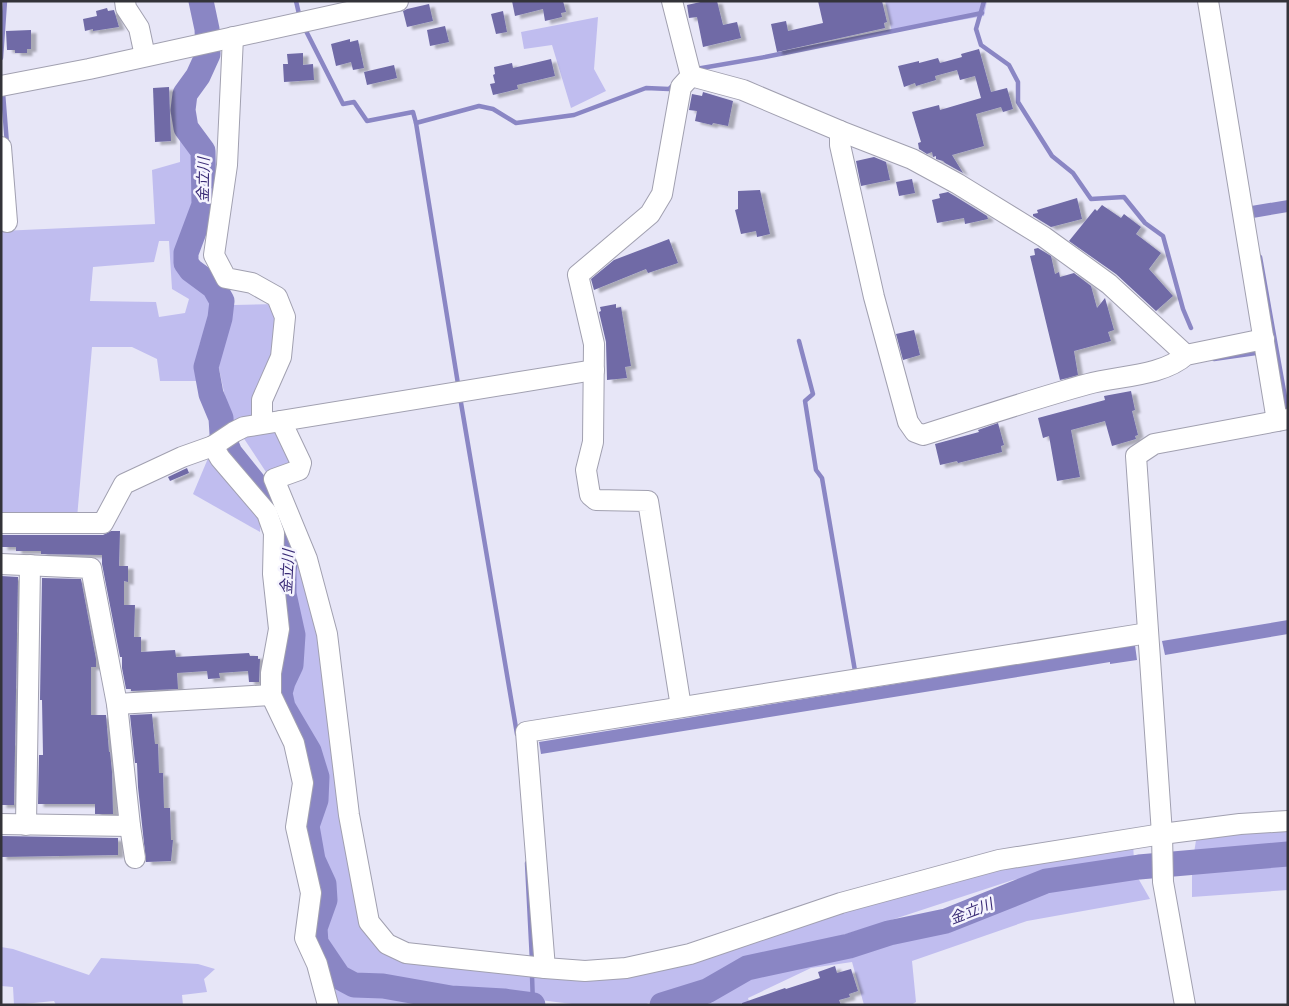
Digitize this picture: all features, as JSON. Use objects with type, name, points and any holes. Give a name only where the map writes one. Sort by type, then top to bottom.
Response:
[{"type":"street","points":[[125,1],[126,8],[139,28],[145,56]]},
{"type":"street","points":[[1,86],[398,1]]},
{"type":"street","points":[[672,1],[691,76]]},
{"type":"street","points":[[1185,1005],[1164,882],[1136,456],[1154,444],[1282,420],[1264,339],[1208,1]]},
{"type":"street","points":[[226,38],[227,164],[214,255],[226,278],[252,283],[276,297],[285,317],[281,357],[262,400],[262,415],[272,422],[301,463],[299,470],[274,479],[307,560],[327,634],[349,815],[369,922],[387,944],[406,953],[544,968],[585,971],[626,968],[690,954],[840,903],[999,860],[1162,839],[1240,824],[1288,821]]},
{"type":"street","points":[[691,76],[743,90],[912,159],[958,184],[1044,238],[1109,284],[1186,355]]},
{"type":"street","points":[[681,707],[648,501],[596,500],[590,495],[586,470],[593,442],[594,344],[578,275],[650,214],[662,194],[680,87],[691,76]]},
{"type":"street","points":[[840,131],[840,146],[874,297],[908,422],[915,432],[924,435],[1090,384],[1121,379],[1177,363],[1186,355],[1264,339]]},
{"type":"street","points":[[1,146],[7,222]]},
{"type":"street","points":[[1,523],[103,523],[124,484],[182,457],[213,446],[244,427],[594,370]]},
{"type":"street","points":[[213,446],[220,458],[267,513],[274,533],[273,574],[279,629],[271,673],[271,695],[294,744],[302,783],[296,827],[311,892],[304,938],[317,964],[328,1005]]},
{"type":"street","points":[[1,564],[91,568],[117,704],[130,826],[136,858]]},
{"type":"street","points":[[26,825],[30,565]]},
{"type":"street","points":[[544,968],[526,732],[681,707],[1149,644]]},
{"type":"street","points":[[117,704],[271,695]]},
{"type":"street","points":[[1,824],[130,826]]},
{"type":"shaded area","points":[[885,1],[987,1],[984,16],[892,32]]},
{"type":"shaded area","points":[[598,17],[594,69],[606,91],[571,108],[552,45],[524,49],[521,32]]},
{"type":"shaded area","points":[[180,134],[198,153],[196,207],[180,241],[179,263],[192,284],[212,298],[211,315],[199,346],[196,381],[160,381],[157,359],[132,347],[92,347],[77,518],[1,518],[1,231],[155,224],[152,170],[180,162]],"holes":[[[159,241],[169,241],[172,289],[189,299],[185,313],[159,317],[156,302],[90,301],[93,267],[154,262]]]},
{"type":"shaded area","points":[[1288,200],[1288,212],[1253,218],[1251,206]]},
{"type":"shaded area","points":[[277,304],[275,352],[252,399],[278,427],[293,468],[266,472],[229,416],[217,359],[234,305]]},
{"type":"shaded area","points":[[209,456],[261,516],[260,532],[193,494]]},
{"type":"shaded area","points":[[297,546],[324,634],[343,810],[385,949],[592,978],[999,865],[1133,843],[1134,861],[1013,880],[873,926],[740,965],[702,988],[664,997],[644,1005],[580,1005],[347,976],[320,932],[333,890],[318,857],[314,827],[322,803],[320,763],[287,693],[299,643],[288,580]]},
{"type":"shaded area","points":[[1288,620],[1288,634],[1165,655],[1162,641]]},
{"type":"shaded area","points":[[1135,645],[1137,660],[1110,664],[1110,662],[541,754],[539,742]]},
{"type":"shaded area","points":[[1288,828],[1288,847],[1194,853],[1197,834]]},
{"type":"shaded area","points":[[1288,859],[1288,890],[1192,897],[1192,867]]},
{"type":"shaded area","points":[[1134,871],[1150,899],[1027,921],[912,961],[916,1002],[911,1005],[864,1005],[852,962],[811,968],[748,998],[750,1005],[688,1005],[710,998],[754,973],[806,963],[889,938],[974,917],[1045,888]]},
{"type":"shaded area","points":[[1,947],[13,949],[89,975],[101,958],[198,964],[215,969],[204,979],[207,992],[182,995],[183,1005],[56,1005],[54,1001],[14,1005],[13,987],[1,986]]},
{"type":"shaded area","points":[[328,988],[393,993],[427,1005],[333,1005]]},
{"type":"building","points":[[512,1],[563,1],[566,12],[561,13],[562,17],[545,21],[543,9],[515,16]]},
{"type":"building","points":[[705,1],[717,1],[723,25],[737,22],[741,38],[703,47],[697,17],[689,18],[687,5]]},
{"type":"building","points":[[818,1],[882,1],[887,22],[884,23],[885,28],[777,52],[771,24],[786,21],[788,31],[823,23]]},
{"type":"building","points":[[429,4],[433,21],[407,27],[403,11]]},
{"type":"building","points":[[107,8],[108,11],[114,10],[119,27],[85,31],[83,19],[97,16],[96,11]]},
{"type":"building","points":[[503,11],[507,32],[496,34],[491,14]]},
{"type":"building","points":[[445,26],[449,42],[430,46],[427,30]]},
{"type":"building","points":[[31,30],[31,49],[27,49],[27,53],[15,53],[15,50],[7,50],[6,31]]},
{"type":"building","points":[[350,39],[350,42],[358,40],[364,68],[353,70],[351,62],[336,66],[331,44]]},
{"type":"building","points":[[979,49],[991,92],[1007,88],[1013,109],[1003,112],[1001,107],[976,114],[984,146],[952,155],[963,173],[936,159],[936,156],[933,157],[932,152],[927,154],[919,149],[918,143],[921,142],[912,112],[939,105],[940,110],[981,98],[975,76],[960,80],[957,70],[935,76],[936,80],[916,86],[915,83],[904,87],[898,66],[938,58],[940,63],[962,57],[961,54]]},
{"type":"building","points":[[303,53],[303,65],[313,64],[314,80],[284,82],[283,64],[288,64],[287,54]]},
{"type":"building","points":[[551,59],[555,76],[517,85],[518,89],[493,95],[490,84],[495,83],[494,67],[512,63],[513,68]]},
{"type":"building","points":[[394,65],[397,78],[367,85],[364,72]]},
{"type":"building","points":[[169,87],[171,141],[155,142],[153,88]]},
{"type":"building","points":[[703,92],[733,101],[728,126],[695,121],[697,111],[689,110],[692,94],[702,96]]},
{"type":"building","points":[[874,157],[886,162],[890,180],[861,186],[856,161]]},
{"type":"building","points":[[912,179],[915,193],[899,196],[896,182]]},
{"type":"building","points":[[760,190],[770,234],[757,237],[756,231],[741,234],[735,210],[738,209],[738,191]]},
{"type":"building","points":[[948,192],[987,216],[988,219],[965,224],[964,218],[937,223],[932,200],[940,198],[939,194]]},
{"type":"building","points":[[1077,198],[1082,219],[1051,227],[1033,216],[1033,214],[1038,213],[1037,210]]},
{"type":"building","points":[[1102,205],[1121,218],[1124,214],[1141,227],[1136,234],[1161,253],[1149,269],[1173,296],[1156,311],[1116,274],[1069,241],[1095,209],[1097,211]]},
{"type":"building","points":[[669,239],[678,263],[648,273],[646,269],[594,290],[591,279],[614,260]]},
{"type":"building","points":[[1038,248],[1051,256],[1055,274],[1059,272],[1060,277],[1074,273],[1091,286],[1097,308],[1105,298],[1114,330],[1108,332],[1111,341],[1074,351],[1078,375],[1060,380],[1030,256],[1035,255],[1034,249]]},
{"type":"building","points":[[616,304],[616,308],[621,307],[631,366],[625,367],[627,378],[607,380],[606,342],[599,312],[601,311],[600,307]]},
{"type":"building","points":[[914,330],[920,355],[903,360],[896,334]]},
{"type":"building","points":[[1131,391],[1135,410],[1132,411],[1138,435],[1135,436],[1136,439],[1112,446],[1105,421],[1071,430],[1080,477],[1057,481],[1049,436],[1043,438],[1038,418],[1105,400],[1104,396]]},
{"type":"building","points":[[998,423],[1004,445],[1001,446],[1002,452],[958,463],[957,461],[940,465],[935,444],[979,432],[978,430]]},
{"type":"building","points":[[187,468],[189,473],[170,481],[168,477]]},
{"type":"building","points":[[111,531],[120,531],[119,566],[128,566],[128,582],[124,581],[124,605],[135,605],[134,637],[141,637],[141,652],[175,650],[176,657],[249,653],[250,656],[258,656],[258,659],[260,659],[259,682],[249,682],[248,671],[219,673],[220,678],[208,679],[207,671],[177,673],[178,689],[131,691],[131,689],[126,689],[122,657],[120,657],[102,564],[102,555],[41,554],[41,551],[16,551],[16,547],[2,547],[2,535],[103,535]]},
{"type":"building","points":[[1,576],[18,577],[14,805],[1,805]]},
{"type":"building","points":[[42,578],[81,579],[96,659],[96,667],[91,667],[91,715],[106,715],[112,772],[113,814],[95,814],[95,804],[38,804],[39,755],[43,755],[42,700],[40,700]]},
{"type":"building","points":[[152,714],[155,744],[158,744],[159,773],[163,773],[164,808],[170,808],[171,840],[173,840],[171,861],[146,862],[137,763],[135,763],[130,715]]},
{"type":"building","points":[[1,836],[118,838],[118,855],[1,857]]},
{"type":"building","points":[[835,966],[837,973],[851,969],[858,991],[849,994],[850,997],[839,1000],[841,1005],[742,1005],[742,1003],[785,988],[820,978],[818,972]]},
{"type":"waterway","points":[[1,58],[5,1]]},
{"type":"waterway","name":"金立川","points":[[201,1],[207,29],[208,54],[198,76],[185,94],[183,110],[186,128],[203,151],[204,205],[186,253],[186,263],[191,270],[214,287],[222,301],[220,318],[206,367],[211,394],[221,418],[222,434],[230,453],[283,519],[289,542],[284,570],[284,594],[293,635],[291,665],[280,693],[283,707],[309,751],[317,777],[316,800],[307,826],[313,860],[324,884],[325,900],[315,928],[316,943],[339,977],[354,985],[383,986],[451,998],[504,1001],[533,1005]]},
{"type":"waterway","points":[[296,1],[299,14]]},
{"type":"waterway","points":[[984,1],[976,29],[981,45],[1009,65],[1018,82],[1018,102],[1052,156],[1073,173],[1091,199],[1124,197],[1145,223],[1163,236],[1183,309],[1191,328]]},
{"type":"waterway","points":[[696,69],[982,13]]},
{"type":"waterway","points":[[304,27],[343,104],[354,102],[367,121],[413,112],[416,123],[479,106],[493,109],[516,123],[574,115],[646,88],[669,89],[674,84]]},
{"type":"waterway","points":[[3,93],[7,144]]},
{"type":"waterway","points":[[416,123],[458,384]]},
{"type":"waterway","points":[[1260,257],[1287,408]]},
{"type":"waterway","points":[[799,341],[813,394],[805,401],[816,470],[822,478],[855,671]]},
{"type":"waterway","points":[[1214,359],[1256,353]]},
{"type":"waterway","points":[[460,397],[517,734]]},
{"type":"waterway","name":"金立川","points":[[662,1005],[707,991],[747,968],[849,946],[889,933],[946,921],[1046,881],[1139,867],[1288,854]]},
{"type":"waterway","points":[[527,863],[532,961]]},
{"type":"waterway","points":[[532,975],[533,1005]]}]
